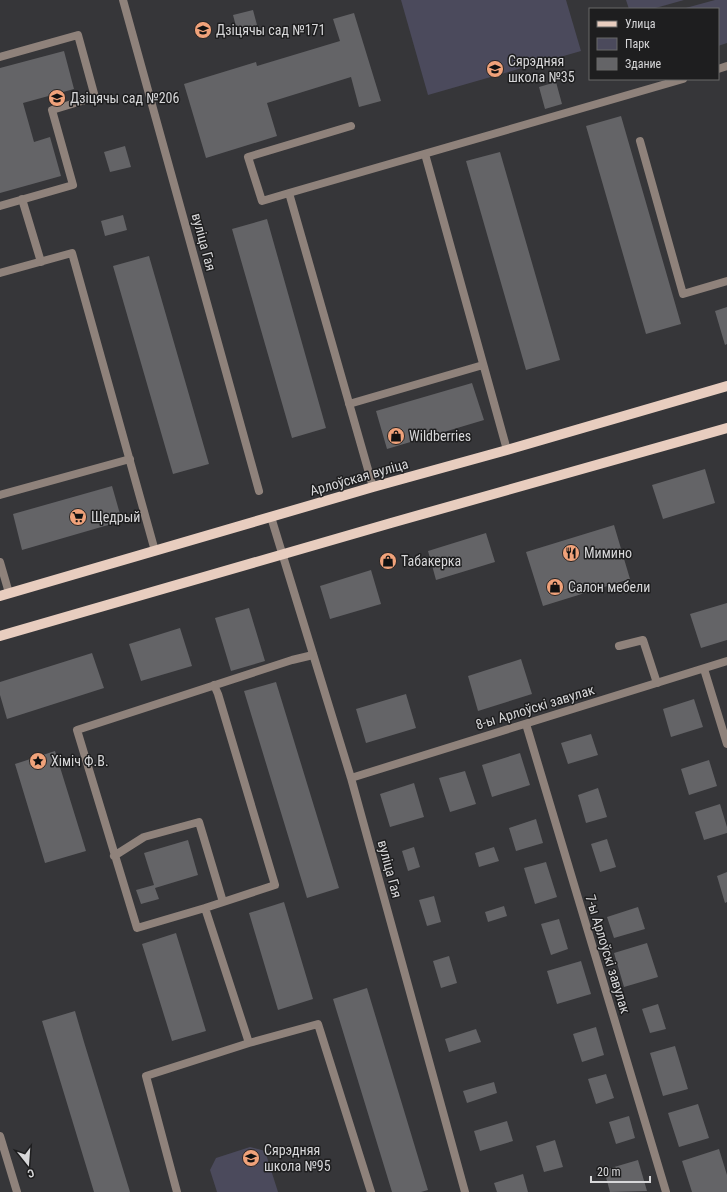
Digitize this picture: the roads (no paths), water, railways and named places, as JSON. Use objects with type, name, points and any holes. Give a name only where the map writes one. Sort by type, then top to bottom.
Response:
[{"type":"main road","name":"Арлоўская вуліца","points":[[5,594],[727,386]]},
{"type":"main road","points":[[0,636],[727,428]]},
{"type":"street","name":"вуліца Гая","points":[[123,0],[259,491]]},
{"type":"street","points":[[0,57],[78,35],[96,97],[52,110],[73,184],[0,206]]},
{"type":"street","points":[[351,126],[248,157],[262,201],[680,80]]},
{"type":"street","points":[[640,141],[683,294],[727,282]]},
{"type":"street","points":[[425,154],[507,450]]},
{"type":"street","points":[[289,193],[373,487]]},
{"type":"street","points":[[22,199],[41,262]]},
{"type":"street","points":[[0,274],[72,253],[155,550]]},
{"type":"street","points":[[350,404],[483,365]]},
{"type":"street","points":[[0,495],[130,460]]},
{"type":"street","name":"вуліца Гая","points":[[271,517],[351,778],[465,1192]]},
{"type":"street","points":[[0,562],[5,594]]},
{"type":"street","points":[[619,646],[643,640],[657,683]]},
{"type":"street","points":[[214,685],[218,694],[275,885],[137,928],[77,730],[214,685],[292,660],[313,655]]},
{"type":"street","name":"8-ы Арлоўскі завулак","points":[[351,778],[727,661]]},
{"type":"street","points":[[704,669],[727,744]]},
{"type":"street","name":"7-ы Арлоўскі завулак","points":[[526,724],[666,1192]]},
{"type":"street","points":[[114,856],[144,837],[199,822],[223,902]]},
{"type":"street","points":[[205,908],[248,1043]]},
{"type":"street","points":[[177,1192],[146,1076],[248,1043],[318,1024],[371,1192]]},
{"type":"street","points":[[0,1136],[16,1192]]},
{"type":"place","name":"Дзіцячы сад №171","points":[[203,30]]},
{"type":"place","name":"Сярэдняя школа №35","points":[[495,69]]},
{"type":"place","name":"Дзіцячы сад №206","points":[[57,98]]},
{"type":"place","name":"Wildberries","points":[[396,436]]},
{"type":"place","name":"Щедрый","points":[[78,517]]},
{"type":"place","name":"Мимино","points":[[571,553]]},
{"type":"place","name":"Табакерка","points":[[388,561]]},
{"type":"place","name":"Салон мебели","points":[[555,587]]},
{"type":"place","name":"Хіміч Ф.В.","points":[[38,761]]},
{"type":"place","name":"Сярэдняя школа №95","points":[[251,1158]]}]
